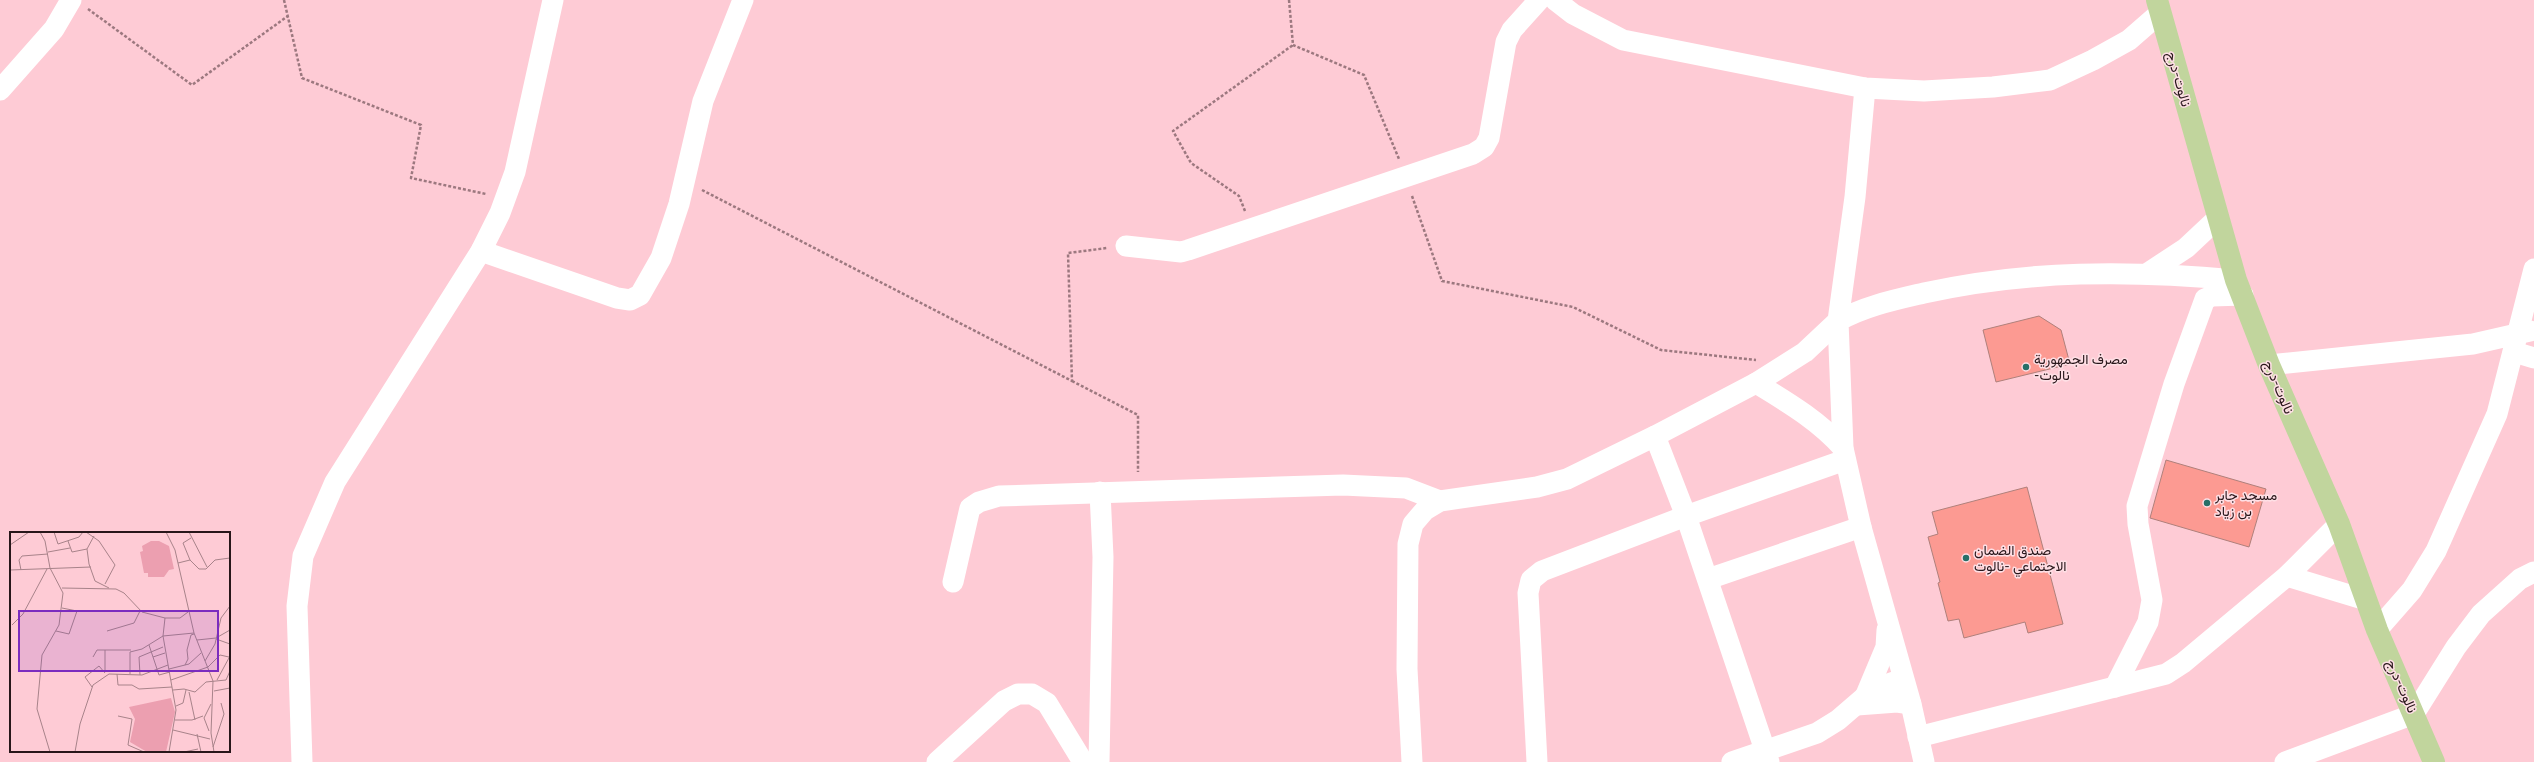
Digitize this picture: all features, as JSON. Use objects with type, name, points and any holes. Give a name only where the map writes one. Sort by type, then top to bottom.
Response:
[{"type":"main road","name":"نالوت-درج","points":[[2159,6],[2218,218],[2239,287],[2269,365],[2340,524],[2377,630],[2434,762]]},
{"type":"street","points":[[302,762],[300,654],[297,606],[303,556],[335,482],[481,251],[506,198],[515,172],[553,0]]},
{"type":"street","points":[[481,251],[617,298],[630,300],[640,295],[661,258],[684,180],[703,101],[743,0]]},
{"type":"street","points":[[1126,246],[1181,252],[1474,154],[1484,147],[1489,138],[1506,42],[1512,30],[1539,0]]},
{"type":"street","points":[[1555,0],[1573,14],[1623,40],[1865,88],[1924,91],[1993,87],[2050,80],[2093,60],[2129,40],[2159,6]]},
{"type":"street","points":[[0,90],[77,2]]},
{"type":"street","points":[[1865,88],[1855,197],[1838,321],[1844,454],[1860,527],[1911,704],[1924,762]]},
{"type":"street","points":[[2148,273],[2186,248],[2218,218]]},
{"type":"street","points":[[2377,630],[2412,590],[2436,551],[2497,414],[2522,339],[2534,269]]},
{"type":"street","points":[[1412,762],[1407,669],[1408,544],[1413,524],[1425,510],[1440,501],[1537,487],[1567,479],[1655,436],[1756,383],[1805,352],[1838,321],[1859,309],[1960,286],[2057,273],[2182,274],[2239,287]]},
{"type":"street","points":[[2115,687],[2151,612],[2152,600],[2138,524],[2137,506],[2172,391],[2205,299],[2239,287]]},
{"type":"street","points":[[2522,339],[2534,358]]},
{"type":"street","points":[[2269,365],[2522,339]]},
{"type":"street","points":[[1756,383],[1798,409],[1827,430],[1844,454]]},
{"type":"street","points":[[1655,436],[1686,516],[1708,579],[1767,757]]},
{"type":"street","points":[[1537,762],[1528,593],[1531,580],[1542,571],[1844,454]]},
{"type":"street","points":[[953,582],[966,518],[970,508],[979,502],[1011,495],[1388,486],[1416,491],[1440,501]]},
{"type":"street","points":[[1099,762],[1103,565],[1100,492]]},
{"type":"street","points":[[1918,737],[2166,674],[2183,663],[2287,576],[2340,524]]},
{"type":"street","points":[[1708,579],[1860,527]]},
{"type":"street","points":[[2285,762],[2414,714],[2456,647],[2482,614],[2520,580],[2534,572]]},
{"type":"street","points":[[2287,576],[2366,600]]},
{"type":"street","points":[[1861,701],[1886,647],[1887,619]]},
{"type":"street","points":[[1732,762],[1767,757],[1816,734],[1882,685],[1903,679]]},
{"type":"street","points":[[937,762],[1004,701],[1018,694],[1032,694],[1047,703],[1083,762]]},
{"type":"street","points":[[1861,701],[1911,704]]},
{"type":"path","points":[[284,0],[302,78],[421,125],[411,178],[506,198]]},
{"type":"path","points":[[1289,0],[1293,45]]},
{"type":"path","points":[[77,2],[192,85],[288,16]]},
{"type":"path","points":[[1293,45],[1364,75],[1405,176],[1442,280],[1573,307],[1661,350],[1758,360]]},
{"type":"path","points":[[1252,228],[1239,196],[1191,163],[1173,131],[1293,45]]},
{"type":"path","points":[[684,180],[1138,415],[1138,491]]},
{"type":"path","points":[[1072,380],[1068,253],[1126,246]]},
{"type":"building","points":[[2039,316],[2061,330],[2070,364],[1996,382],[1983,330]]},
{"type":"building","name":"مسجد جابر بن زياد","points":[[2166,460],[2266,489],[2249,547],[2150,518]]},
{"type":"building","points":[[2027,487],[2063,624],[2028,633],[2025,622],[1964,638],[1959,619],[1948,621],[1938,583],[1940,582],[1928,537],[1938,534],[1932,512]]},
{"type":"place","name":"مصرف الجمهورية -نالوت","points":[[2026,367]]},
{"type":"place","name":"مسجد جابر بن زياد","points":[[2207,503]]},
{"type":"place","name":"صندق الضمان الاجتماعي -نالوت","points":[[1966,558]]}]
